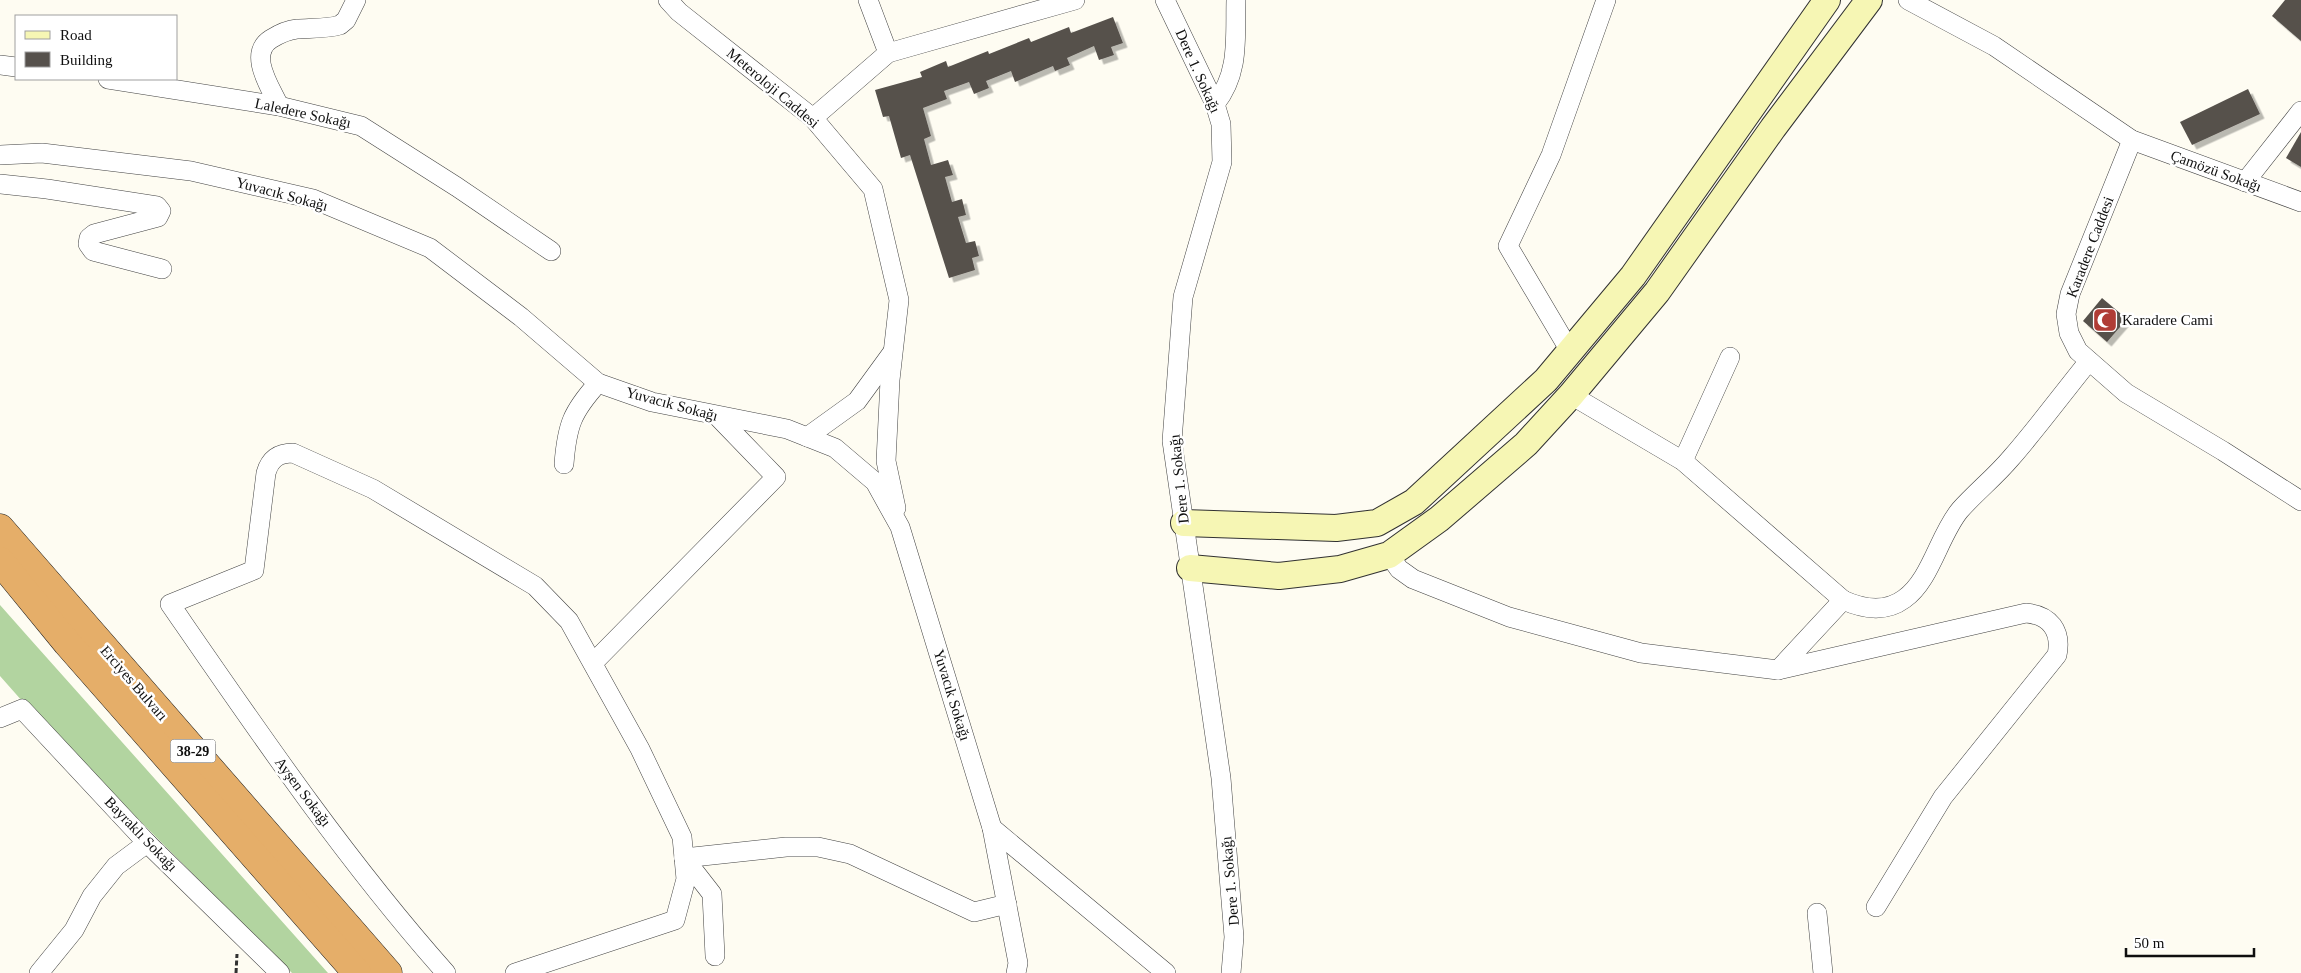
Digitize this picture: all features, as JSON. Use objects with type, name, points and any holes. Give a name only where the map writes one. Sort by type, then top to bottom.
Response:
[{"type":"highway","name":"Erciyes Bulvarı","points":[[0,528],[388,973]]},
{"type":"highway","name":"Erciyes Bulvarı","points":[[0,561],[73,650],[357,973]]},
{"type":"street","points":[[279,106],[261,66],[260,58],[268,41],[280,33],[340,25],[346,20],[356,0]]},
{"type":"street","name":"Meteroloji Caddesi","points":[[668,0],[679,12],[813,118],[873,189],[899,300],[886,461],[900,527]]},
{"type":"street","points":[[868,0],[888,52]]},
{"type":"street","points":[[813,118],[888,52],[1075,0]]},
{"type":"street","name":"Dere 1. Sokağı","points":[[1165,0],[1215,104],[1221,124],[1222,162],[1183,297],[1172,441],[1220,778],[1234,936],[1231,973]]},
{"type":"street","points":[[1215,104],[1230,81],[1234,64],[1236,0]]},
{"type":"street","points":[[1570,351],[1508,246],[1551,155],[1606,0]]},
{"type":"street","points":[[1184,524],[1336,528],[1377,523],[1414,502],[1546,380],[1633,276],[1827,0]]},
{"type":"street","points":[[1190,568],[1278,576],[1340,569],[1389,555],[1439,519],[1526,444],[1570,395],[1656,292],[1773,128],[1869,0]]},
{"type":"street","points":[[1908,0],[1994,46],[2132,140]]},
{"type":"street","points":[[0,65],[15,67]]},
{"type":"street","name":"Laledere Sokağı","points":[[114,80],[279,106],[361,126],[457,187],[551,251]]},
{"type":"street","points":[[2245,182],[2301,111]]},
{"type":"street","name":"Çamözü Sokağı","points":[[2132,140],[2301,202]]},
{"type":"street","name":"Karadere Caddesi","points":[[2132,140],[2070,294],[2066,314],[2069,333],[2078,351],[2126,393],[2223,451],[2301,501]]},
{"type":"street","name":"Yuvacık Sokağı","points":[[0,155],[42,153],[191,172],[313,200],[430,248],[521,317],[598,383],[652,402],[786,429],[835,448],[874,482],[900,527],[992,828],[1018,963],[1016,973]]},
{"type":"street","points":[[0,184],[47,189],[157,206],[160,211],[158,217],[94,234],[89,238],[88,244],[93,251],[162,269]]},
{"type":"street","points":[[807,437],[858,401],[894,351]]},
{"type":"street","points":[[1683,460],[1730,357]]},
{"type":"street","points":[[1570,395],[1683,460],[1843,600],[1857,606],[1873,609],[1889,606],[1904,599],[1915,588],[1959,511],[2010,459],[2089,361]]},
{"type":"street","points":[[564,464],[566,434],[578,406],[598,383]]},
{"type":"street","points":[[515,973],[675,920],[686,879],[682,837],[640,748],[593,663],[776,477],[717,416]]},
{"type":"street","name":"Ayşen Sokağı","points":[[446,973],[338,839],[252,723],[170,604],[254,570],[268,465],[278,455],[293,453],[373,489],[535,586],[569,621],[593,663]]},
{"type":"street","points":[[1389,555],[1400,569],[1414,579],[1508,617],[1641,653],[1778,670],[2026,613],[2036,614],[2045,618],[2053,625],[2058,634],[2059,645],[2057,655],[1943,797],[1876,906]]},
{"type":"street","points":[[1778,670],[1843,600]]},
{"type":"street","name":"Bayraklı Sokağı","points":[[0,718],[22,709],[147,843],[280,973]]},
{"type":"street","points":[[992,828],[1166,973]]},
{"type":"street","points":[[39,973],[74,930],[92,896],[116,866],[147,843]]},
{"type":"street","points":[[684,858],[786,847],[818,847],[850,854],[974,912],[1007,904]]},
{"type":"street","points":[[684,858],[712,894],[715,956]]},
{"type":"street","points":[[1817,913],[1823,973]]},
{"type":"green space","points":[[0,605],[328,973],[292,973],[38,719],[0,676]]},
{"type":"building","points":[[2285,0],[2301,0],[2301,41],[2272,16]]},
{"type":"building","points":[[1113,17],[1123,43],[1111,47],[1114,55],[1099,60],[1094,46],[1067,58],[1070,65],[1055,71],[1053,66],[1015,82],[1011,71],[986,81],[989,88],[974,94],[969,82],[944,91],[947,99],[923,108],[931,136],[924,139],[931,165],[948,160],[953,175],[945,177],[952,202],[962,199],[966,215],[958,217],[966,243],[975,241],[979,256],[972,258],[975,270],[949,278],[910,155],[901,158],[889,116],[883,117],[875,90],[922,77],[920,72],[946,61],[948,67],[988,51],[989,54],[1029,38],[1031,42],[1069,27],[1071,33]]},
{"type":"building","points":[[2248,89],[2260,114],[2192,145],[2180,122]]},
{"type":"building","points":[[2301,132],[2301,167],[2286,158]]},
{"type":"building","name":"Karadere Cami","points":[[2102,298],[2127,319],[2107,342],[2083,321]]},
{"type":"place","name":"Karadere Cami","points":[[2105,320]]}]
